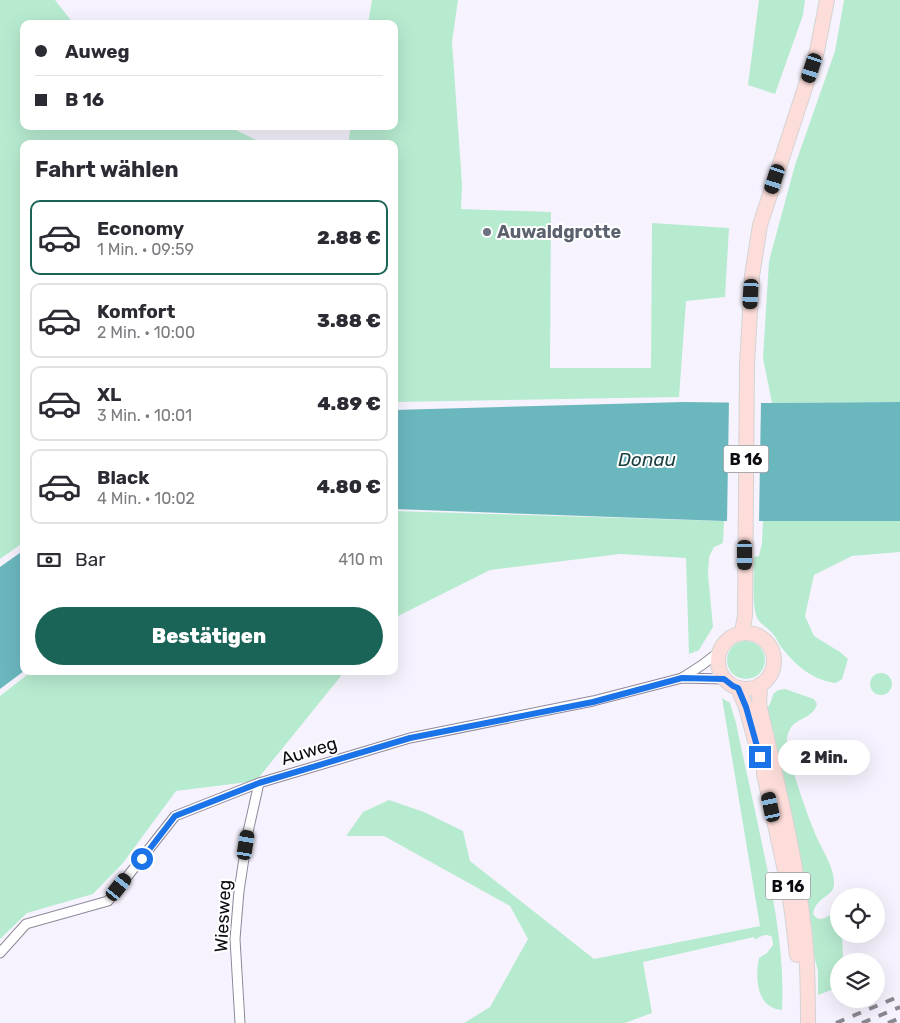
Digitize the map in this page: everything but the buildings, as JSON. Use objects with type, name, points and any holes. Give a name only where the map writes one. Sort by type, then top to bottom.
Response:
[{"type":"main road","name":"B 16","points":[[742,633],[745,616],[747,364],[752,276],[760,225],[817,51],[827,0]]},
{"type":"main road","points":[[742,633],[756,634],[763,638],[768,643],[774,657],[772,672],[767,680],[753,688],[746,689],[733,686],[724,679],[719,671],[717,661],[722,645],[727,639],[742,633]]},
{"type":"main road","name":"B 16","points":[[760,685],[760,704],[793,856],[804,930],[803,999],[798,1023]]},
{"type":"main road","points":[[738,688],[746,707],[764,774]]},
{"type":"main road","name":"B 16","points":[[764,726],[764,774],[786,875],[808,1023]]},
{"type":"street","name":"Auweg","points":[[682,678],[719,652]]},
{"type":"street","name":"Auweg","points":[[0,953],[26,924],[108,901],[175,816],[259,783],[410,738],[593,702],[682,678],[724,679]]},
{"type":"street","name":"Wiesweg","points":[[240,1023],[235,939],[239,891],[248,832],[259,783]]},
{"type":"green space","points":[[0,0],[55,0],[71,20],[20,20],[20,130],[236,130],[256,140],[20,140],[20,545],[0,559]]},
{"type":"green space","points":[[372,0],[458,0],[452,42],[462,184],[461,209],[551,212],[550,368],[651,368],[652,223],[729,228],[725,297],[686,301],[679,397],[398,402],[398,140],[349,140],[350,130],[398,130],[398,20],[369,20]]},
{"type":"green space","points":[[759,0],[805,0],[803,15],[775,94],[748,85]]},
{"type":"green space","points":[[844,0],[900,0],[900,402],[772,403],[763,358],[769,261],[795,165],[835,51]]},
{"type":"green space","points":[[398,511],[724,521],[723,543],[714,547],[709,557],[708,574],[713,627],[699,650],[689,654],[686,558],[620,554],[490,570],[398,616]]},
{"type":"green space","points":[[763,521],[900,521],[900,552],[852,556],[814,575],[805,616],[814,636],[848,659],[842,679],[836,683],[813,676],[799,666],[782,648],[773,634],[757,618],[754,594],[754,557],[759,556],[762,543]]},
{"type":"green space","points":[[746,641],[759,647],[765,660],[759,673],[746,679],[733,673],[727,660],[733,647]]},
{"type":"green space","points":[[881,673],[889,676],[892,684],[889,692],[881,695],[873,692],[870,684],[873,676]]},
{"type":"green space","points":[[27,675],[342,675],[256,781],[176,791],[123,863],[93,894],[27,913],[0,939],[0,696]]},
{"type":"green space","points":[[785,689],[814,699],[817,704],[812,713],[797,722],[790,729],[787,737],[787,750],[806,811],[834,877],[833,888],[830,888],[830,893],[821,900],[813,914],[818,919],[830,914],[830,943],[842,943],[843,953],[830,953],[830,990],[818,995],[818,971],[766,709],[774,694],[779,690]]},
{"type":"green space","points":[[722,698],[730,703],[736,723],[770,881],[780,945],[782,1010],[767,1004],[759,991],[757,974],[759,958],[767,953],[773,945],[772,937],[765,935],[755,940],[754,937],[643,962],[652,1013],[625,1023],[464,1023],[490,1007],[528,939],[510,906],[384,836],[346,836],[363,812],[389,800],[424,812],[463,831],[470,861],[594,959],[760,926]]},
{"type":"water","name":"Donau","points":[[684,402],[900,402],[900,521],[724,521],[398,509],[398,410]]},
{"type":"water","points":[[20,553],[20,674],[0,689],[0,567]]},
{"type":"pier","points":[[729,400],[761,401],[759,523],[727,523]]},
{"type":"railway","points":[[836,1023],[900,996]]},
{"type":"railway","points":[[862,1023],[900,1007]]},
{"type":"railway","points":[[888,1023],[900,1018]]},
{"type":"place","name":"Auwaldgrotte","points":[[487,232]]},
{"type":"route","points":[[142,859],[175,816],[259,783],[410,738],[593,702],[682,678],[724,679],[738,688],[746,707],[760,757]]}]
